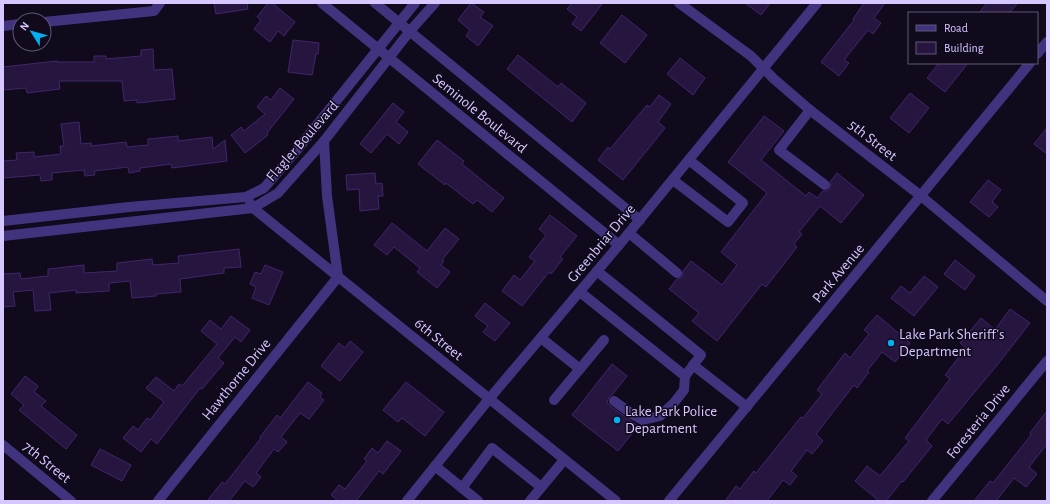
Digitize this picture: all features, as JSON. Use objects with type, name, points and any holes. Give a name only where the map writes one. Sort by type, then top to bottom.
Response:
[{"type":"street","points":[[52,21],[154,11],[160,3]]},
{"type":"street","name":"Seminole Boulevard","points":[[322,3],[619,246]]},
{"type":"street","name":"Seminole Boulevard","points":[[375,3],[640,220]]},
{"type":"street","name":"Flagler Boulevard","points":[[3,221],[129,207],[246,197],[264,188],[296,151],[415,3]]},
{"type":"street","name":"Flagler Boulevard","points":[[3,236],[253,208],[278,193],[324,141],[410,31],[435,3]]},
{"type":"street","name":"5th Street","points":[[679,3],[751,56],[763,69],[810,110],[921,196],[1047,301]]},
{"type":"street","name":"Greenbriar Drive","points":[[407,501],[818,3]]},
{"type":"street","points":[[1038,53],[1047,42]]},
{"type":"street","name":"Park Avenue","points":[[669,501],[1029,64]]},
{"type":"street","points":[[810,110],[779,150],[825,185]]},
{"type":"street","points":[[324,141],[327,196],[338,277]]},
{"type":"street","points":[[673,180],[728,222],[743,203],[689,160]]},
{"type":"street","name":"6th Street","points":[[246,197],[253,208],[616,501]]},
{"type":"street","points":[[629,233],[677,273]]},
{"type":"street","points":[[597,271],[701,355],[685,376],[684,390],[673,404],[660,416],[643,420],[632,414],[614,400]]},
{"type":"street","name":"Hawthorne Drive","points":[[158,501],[338,277]]},
{"type":"street","points":[[580,292],[685,376]]},
{"type":"street","points":[[541,338],[580,369]]},
{"type":"street","points":[[554,400],[604,340]]},
{"type":"street","name":"Foresteria Drive","points":[[932,501],[1047,361]]},
{"type":"street","points":[[693,365],[747,407]]},
{"type":"street","name":"7th Street","points":[[3,445],[71,501]]},
{"type":"street","points":[[462,488],[492,448],[541,487]]},
{"type":"street","points":[[530,501],[564,460]]},
{"type":"street","points":[[435,466],[478,501]]},
{"type":"building","points":[[214,3],[247,3],[248,9],[216,14]]},
{"type":"building","points":[[268,3],[272,3],[295,22],[284,36],[278,31],[270,42],[254,29],[261,20],[257,17]]},
{"type":"building","points":[[471,3],[484,12],[480,17],[493,26],[478,46],[466,36],[470,30],[458,20]]},
{"type":"building","points":[[572,3],[603,3],[581,31],[572,24],[577,17],[567,9]]},
{"type":"building","points":[[745,3],[770,3],[761,15]]},
{"type":"building","points":[[864,3],[885,3],[874,18],[881,23],[873,34],[868,30],[844,60],[849,63],[839,76],[821,62],[854,20],[853,19]]},
{"type":"building","points":[[987,3],[1018,3],[1010,12],[980,12]]},
{"type":"building","points":[[622,15],[647,35],[625,63],[600,43]]},
{"type":"building","points":[[293,40],[319,43],[318,54],[316,54],[312,75],[288,72]]},
{"type":"building","points":[[153,49],[154,70],[172,69],[175,99],[137,103],[137,100],[124,101],[122,81],[59,81],[60,89],[27,93],[26,88],[3,90],[3,67],[57,61],[94,62],[94,56],[106,56],[106,59],[141,56],[141,50]]},
{"type":"building","points":[[518,55],[558,87],[561,83],[586,103],[572,122],[507,69]]},
{"type":"building","points":[[680,58],[705,78],[693,95],[667,74]]},
{"type":"building","points":[[938,64],[967,64],[945,92],[927,78]]},
{"type":"building","points":[[280,88],[294,99],[267,133],[268,135],[245,153],[231,135],[241,127],[244,131],[265,114],[257,107],[266,96],[271,100]]},
{"type":"building","points":[[910,93],[929,108],[909,133],[890,118]]},
{"type":"building","points":[[659,95],[671,104],[658,122],[665,128],[623,180],[598,160],[608,147],[610,149],[647,105],[650,107]]},
{"type":"building","points":[[393,103],[404,112],[396,122],[408,132],[399,144],[387,134],[371,153],[360,144]]},
{"type":"building","points":[[764,116],[784,131],[761,160],[806,196],[809,192],[817,198],[823,191],[828,191],[831,186],[830,182],[837,173],[864,195],[841,223],[820,206],[799,232],[802,234],[794,244],[797,247],[766,287],[762,284],[717,341],[692,321],[699,313],[669,289],[677,279],[682,277],[683,271],[691,261],[722,285],[737,265],[721,252],[767,193],[728,162]]},
{"type":"building","points":[[79,122],[81,144],[91,143],[91,146],[126,142],[127,147],[148,145],[148,139],[178,136],[178,141],[212,137],[213,149],[225,140],[227,161],[172,168],[171,164],[140,168],[140,171],[129,173],[128,167],[94,171],[95,175],[85,176],[84,170],[52,173],[52,180],[41,181],[40,175],[3,178],[3,161],[17,160],[16,153],[34,152],[34,157],[61,154],[60,146],[64,146],[61,124]]},
{"type":"building","points":[[1047,128],[1047,154],[1034,144]]},
{"type":"building","points":[[437,140],[464,161],[462,164],[504,198],[492,212],[477,200],[473,204],[418,164]]},
{"type":"building","points":[[375,173],[376,184],[382,183],[383,196],[378,196],[379,209],[360,211],[359,189],[347,190],[346,175]]},
{"type":"building","points":[[988,180],[1001,190],[992,202],[998,207],[989,217],[970,202]]},
{"type":"building","points":[[550,215],[577,236],[560,257],[563,259],[551,274],[549,272],[522,306],[502,291],[514,275],[520,280],[535,261],[529,257],[546,235],[539,229]]},
{"type":"building","points":[[392,223],[427,251],[445,228],[459,239],[442,260],[444,261],[441,265],[450,272],[437,288],[417,272],[420,268],[394,247],[387,255],[374,245]]},
{"type":"building","points":[[239,249],[241,267],[224,268],[224,273],[180,279],[181,292],[132,298],[130,281],[109,283],[109,291],[76,293],[76,290],[49,293],[51,310],[35,311],[33,290],[13,292],[15,306],[3,307],[3,274],[20,273],[21,279],[48,276],[48,269],[84,265],[84,273],[117,271],[117,263],[152,259],[153,265],[179,263],[178,256]]},
{"type":"building","points":[[955,260],[975,276],[965,290],[944,274]]},
{"type":"building","points":[[265,265],[283,272],[269,305],[252,298],[256,287],[250,284],[255,272],[261,274]]},
{"type":"building","points":[[924,276],[938,287],[914,316],[891,298],[901,286],[910,293]]},
{"type":"building","points":[[485,303],[510,323],[495,341],[483,332],[488,326],[475,316]]},
{"type":"building","points":[[1010,309],[1030,323],[948,424],[942,419],[926,440],[932,446],[903,482],[902,481],[886,501],[879,501],[855,481],[867,466],[880,476],[909,441],[905,438],[950,379],[945,375],[966,348],[960,343],[981,318],[995,330]]},
{"type":"building","points":[[877,315],[910,343],[895,362],[882,352],[867,371],[869,372],[857,388],[854,385],[816,434],[823,441],[812,454],[807,450],[791,471],[797,476],[790,485],[783,480],[767,501],[725,501],[736,486],[740,489],[754,471],[756,473],[801,417],[803,418],[822,394],[817,390],[845,353],[850,358],[869,334],[864,330]]},
{"type":"building","points":[[231,316],[250,330],[241,342],[235,337],[218,358],[224,363],[202,389],[200,388],[157,444],[151,439],[141,452],[123,438],[133,426],[138,430],[147,418],[150,420],[164,402],[146,388],[156,377],[174,391],[179,384],[182,386],[217,344],[201,331],[210,320],[221,329]]},
{"type":"building","points":[[350,341],[363,352],[340,381],[321,366],[339,343],[345,348]]},
{"type":"building","points":[[612,364],[627,376],[609,397],[607,402],[610,406],[638,426],[618,451],[572,415]]},
{"type":"building","points":[[25,376],[38,386],[34,392],[46,401],[41,406],[77,435],[66,449],[19,410],[24,405],[11,394]]},
{"type":"building","points":[[308,382],[322,393],[320,397],[324,400],[309,419],[300,413],[281,437],[287,442],[278,452],[274,449],[256,473],[261,477],[253,487],[245,481],[229,501],[207,501],[222,482],[225,484],[277,415],[280,418]]},
{"type":"building","points":[[406,382],[444,412],[425,436],[402,418],[398,422],[383,410]]},
{"type":"building","points":[[1047,411],[1047,444],[1029,467],[1037,474],[1026,487],[1014,478],[996,501],[974,501],[990,481],[993,483],[1031,435],[1030,433]]},
{"type":"building","points":[[387,441],[401,451],[383,474],[379,471],[356,501],[338,501],[331,495],[339,485],[345,489],[367,461],[364,459],[372,448],[378,453]]},
{"type":"building","points":[[100,449],[131,465],[122,481],[91,465]]},
{"type":"place","name":"Lake Park Sheriff's Department","points":[[891,343]]},
{"type":"place","name":"Lake Park Police Department","points":[[617,420]]}]
